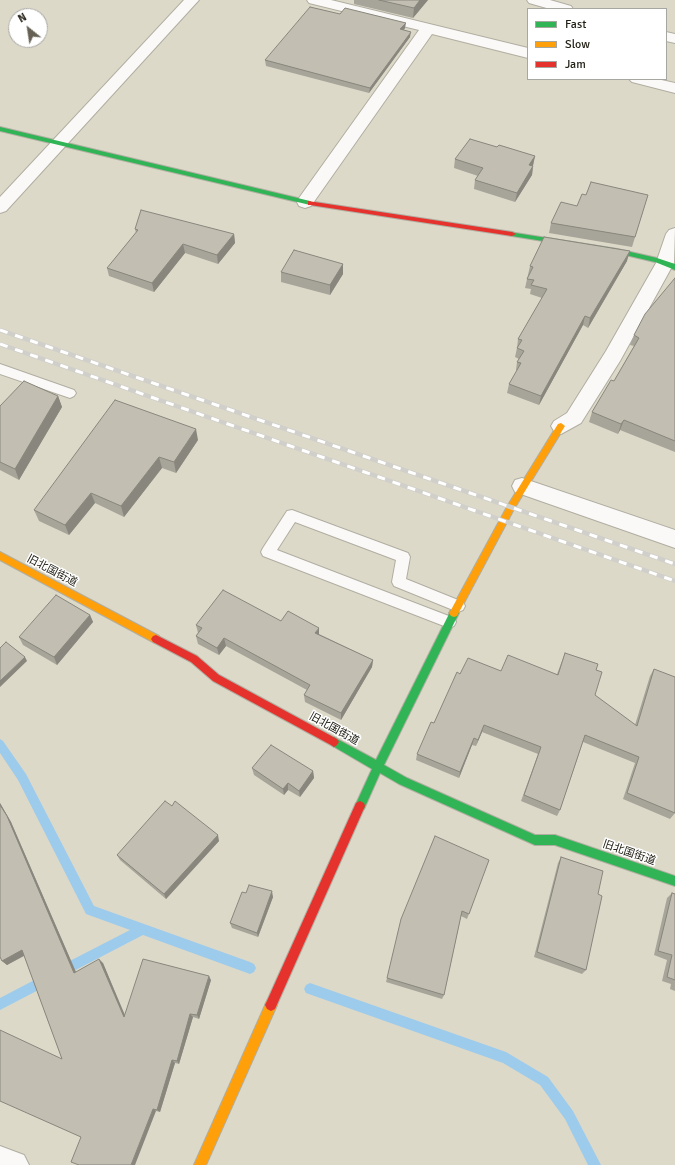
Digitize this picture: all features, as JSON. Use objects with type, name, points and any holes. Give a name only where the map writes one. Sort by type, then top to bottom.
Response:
[{"type":"street","points":[[0,207],[192,0]]},
{"type":"street","points":[[314,0],[527,52]]},
{"type":"street","points":[[534,0],[562,8]]},
{"type":"street","points":[[305,202],[428,28]]},
{"type":"street","points":[[641,80],[675,88]]},
{"type":"street","points":[[0,129],[305,202],[616,251],[670,265]]},
{"type":"street","points":[[200,1165],[378,766],[449,622],[522,486],[561,426],[574,418],[670,265],[675,234]]},
{"type":"street","points":[[522,486],[675,539]]},
{"type":"street","name":"旧北国街道","points":[[0,556],[194,659],[216,678],[404,781],[536,840],[555,840],[675,881]]},
{"type":"street","points":[[0,1161],[14,1165]]},
{"type":"lane","points":[[0,369],[70,393]]},
{"type":"lane","points":[[449,622],[268,552],[292,515],[403,557],[399,582],[458,606]]},
{"type":"building","points":[[379,0],[420,0],[414,8]]},
{"type":"building","points":[[310,7],[340,14],[345,8],[406,23],[400,29],[411,32],[370,88],[265,60]]},
{"type":"building","points":[[470,139],[497,147],[499,145],[535,156],[529,165],[533,166],[517,193],[475,180],[483,168],[455,159]]},
{"type":"building","points":[[591,182],[648,195],[635,237],[551,223],[561,202],[577,206],[582,194],[586,195]]},
{"type":"building","points":[[141,210],[234,234],[217,255],[183,244],[152,283],[107,268],[138,230],[135,229]]},
{"type":"building","points":[[544,237],[630,251],[590,318],[585,316],[541,396],[509,384],[521,363],[517,362],[524,351],[517,348],[522,340],[518,339],[547,289],[531,285],[534,280],[527,279],[533,267],[530,266]]},
{"type":"building","points":[[294,250],[343,264],[330,285],[281,272]]},
{"type":"building","points":[[675,278],[675,441],[624,420],[621,424],[592,412],[611,380],[614,381],[639,338],[634,335],[645,314]]},
{"type":"building","points":[[24,381],[58,396],[15,469],[0,462],[0,406]]},
{"type":"building","points":[[115,400],[196,429],[174,462],[159,457],[121,506],[91,493],[65,525],[34,510]]},
{"type":"building","points":[[223,590],[281,621],[288,611],[319,628],[315,633],[373,660],[341,713],[304,695],[310,685],[224,638],[217,648],[196,636],[202,628],[196,625]]},
{"type":"building","points":[[56,595],[90,615],[54,657],[19,637]]},
{"type":"building","points":[[6,642],[25,657],[0,681],[0,648]]},
{"type":"building","points":[[565,653],[598,664],[596,670],[602,672],[595,695],[637,726],[654,669],[675,677],[675,813],[627,793],[639,757],[585,735],[560,810],[524,795],[541,747],[484,725],[478,740],[474,738],[460,772],[417,754],[431,722],[434,723],[457,672],[460,674],[468,658],[501,671],[508,655],[558,675]]},
{"type":"building","points":[[271,745],[313,771],[299,791],[288,783],[283,789],[252,768]]},
{"type":"building","points":[[165,801],[172,806],[175,801],[218,835],[164,894],[117,855]]},
{"type":"building","points":[[0,805],[7,816],[74,973],[99,959],[124,1017],[143,959],[209,976],[197,1015],[190,1014],[177,1061],[172,1060],[157,1110],[153,1109],[131,1165],[79,1165],[71,1162],[81,1137],[0,1101],[0,1030],[62,1059],[22,950],[2,961],[0,957]]},
{"type":"building","points":[[435,836],[489,860],[469,914],[462,911],[444,995],[387,978],[401,919]]},
{"type":"building","points":[[561,857],[603,871],[598,894],[602,896],[586,970],[537,952]]},
{"type":"building","points":[[249,885],[272,891],[257,933],[230,923],[242,892],[246,893]]},
{"type":"building","points":[[672,893],[675,894],[675,980],[667,977],[672,955],[658,951]]},
{"type":"waterway","points":[[0,744],[22,777],[90,910],[143,929]]},
{"type":"waterway","points":[[62,971],[143,929]]},
{"type":"waterway","points":[[143,929],[250,968]]},
{"type":"waterway","points":[[0,1004],[46,980]]},
{"type":"waterway","points":[[310,989],[506,1058],[544,1081],[569,1115],[595,1165]]},
{"type":"railway","points":[[0,330],[675,564]]},
{"type":"railway","points":[[0,344],[675,581]]},
{"type":"traffic: fast","points":[[0,129],[310,203]]},
{"type":"traffic: fast","points":[[512,234],[617,251],[657,260],[675,267]]},
{"type":"traffic: fast","points":[[360,806],[378,766],[454,613]]},
{"type":"traffic: fast","points":[[334,742],[403,781],[535,840],[555,840],[675,881]]},
{"type":"traffic: slow","points":[[454,613],[511,507],[561,426]]},
{"type":"traffic: slow","points":[[0,556],[156,639]]},
{"type":"traffic: slow","points":[[200,1165],[271,1005]]},
{"type":"traffic: jam","points":[[310,203],[512,234]]},
{"type":"traffic: jam","points":[[156,639],[194,659],[216,678],[334,742]]},
{"type":"traffic: jam","points":[[271,1005],[360,806]]}]
